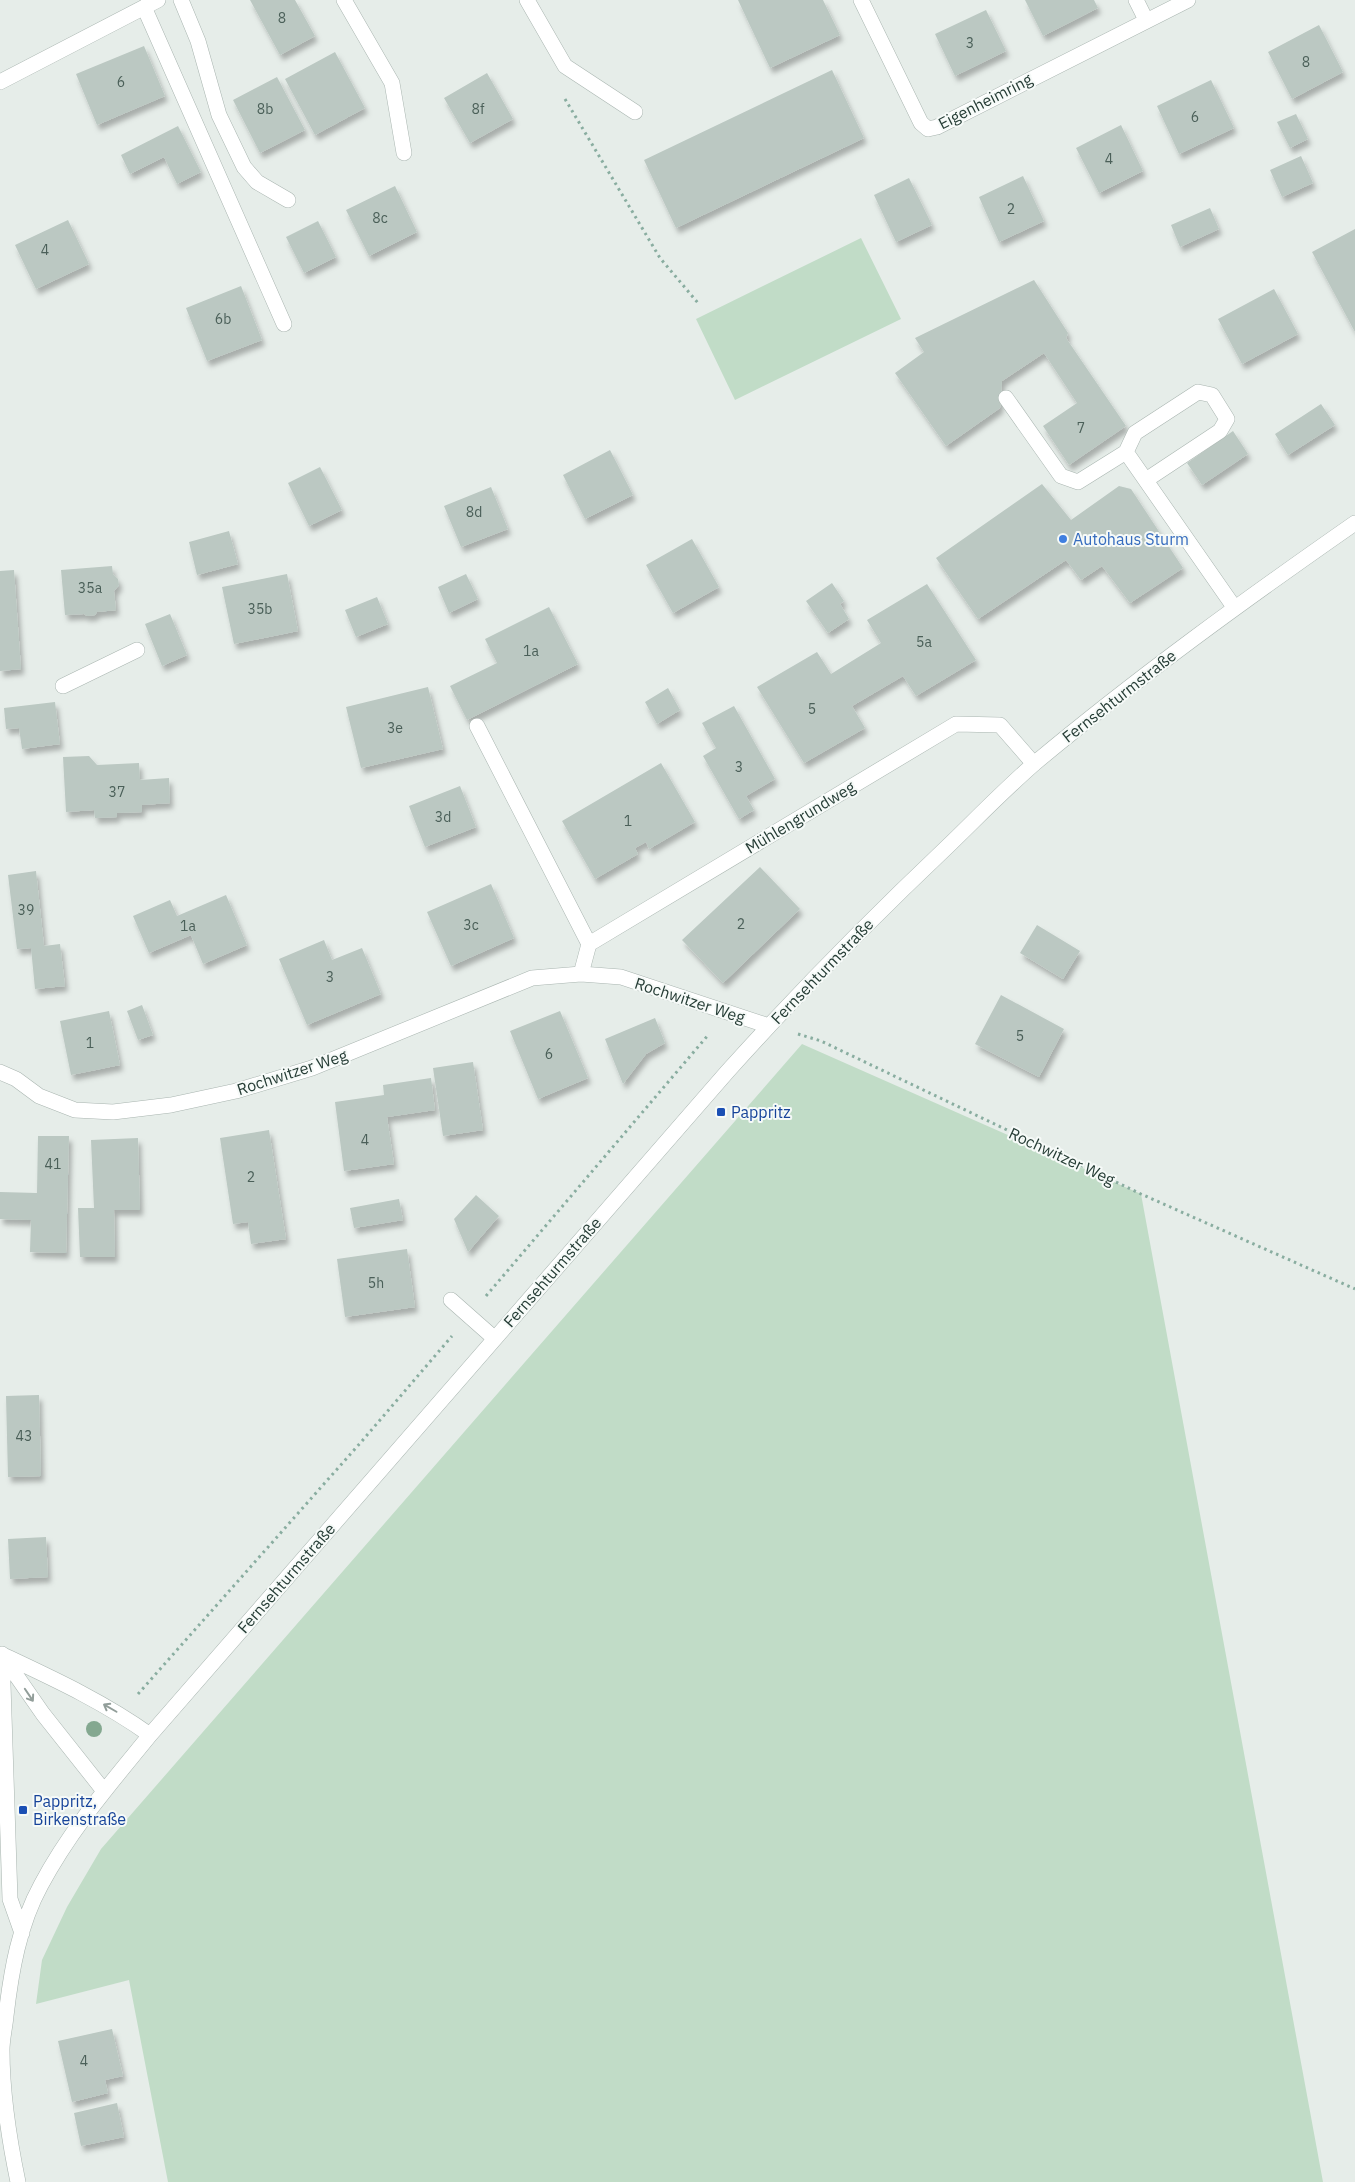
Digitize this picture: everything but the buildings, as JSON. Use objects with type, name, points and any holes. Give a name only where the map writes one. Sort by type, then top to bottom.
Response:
[{"type":"street","points":[[0,82],[158,0]]},
{"type":"street","points":[[181,0],[198,41],[217,109],[244,167],[258,182],[288,200]]},
{"type":"street","points":[[344,0],[392,83],[404,153]]},
{"type":"street","points":[[527,0],[565,66],[634,112]]},
{"type":"street","name":"Eigenheimring","points":[[861,0],[921,123],[928,129],[937,127],[1188,0]]},
{"type":"street","points":[[1136,0],[1146,20]]},
{"type":"street","points":[[144,7],[284,324]]},
{"type":"street","points":[[1006,398],[1061,476],[1078,482],[1126,452],[1135,433],[1198,392],[1212,395],[1227,419],[1220,431],[1146,480]]},
{"type":"street","points":[[1126,452],[1234,607]]},
{"type":"street","name":"Fernsehturmstraße","points":[[18,2182],[8,2136],[2,2050],[10,1977],[22,1932],[40,1886],[65,1844],[104,1791],[150,1735],[494,1338],[769,1026],[886,905],[1034,764],[1132,684],[1234,607],[1355,523]]},
{"type":"street","points":[[63,686],[137,650]]},
{"type":"street","name":"Mühlengrundweg","points":[[589,944],[956,724],[1000,725],[1034,764]]},
{"type":"street","points":[[477,726],[589,944],[581,974]]},
{"type":"street","name":"Rochwitzer Weg","points":[[0,1072],[16,1079],[39,1096],[75,1110],[113,1112],[170,1106],[236,1091],[312,1068],[532,978],[581,974],[620,977],[769,1026]]},
{"type":"street","points":[[451,1300],[494,1338]]},
{"type":"street","points":[[1,1653],[92,1697],[121,1714],[150,1735]]},
{"type":"street","points":[[1,1653],[43,1714],[104,1791]]},
{"type":"street","points":[[1,1653],[10,1899],[22,1932]]},
{"type":"path","points":[[565,66],[562,94],[660,258],[698,303]]},
{"type":"path","points":[[121,1714],[362,1442],[728,1012]]},
{"type":"path","name":"Rochwitzer Weg","points":[[769,1026],[821,1041],[1141,1194],[1355,1289]]},
{"type":"green space","points":[[861,238],[901,319],[735,400],[696,319]]},
{"type":"green space","points":[[802,1044],[1141,1194],[1323,2182],[168,2182],[129,1980],[36,2004],[42,1960],[67,1907],[101,1849]]},
{"type":"place","name":"Autohaus Sturm","points":[[1063,539]]},
{"type":"place","name":"Pappritz","points":[[721,1112]]},
{"type":"place","name":"Pappritz, Birkenstraße","points":[[23,1810]]}]
